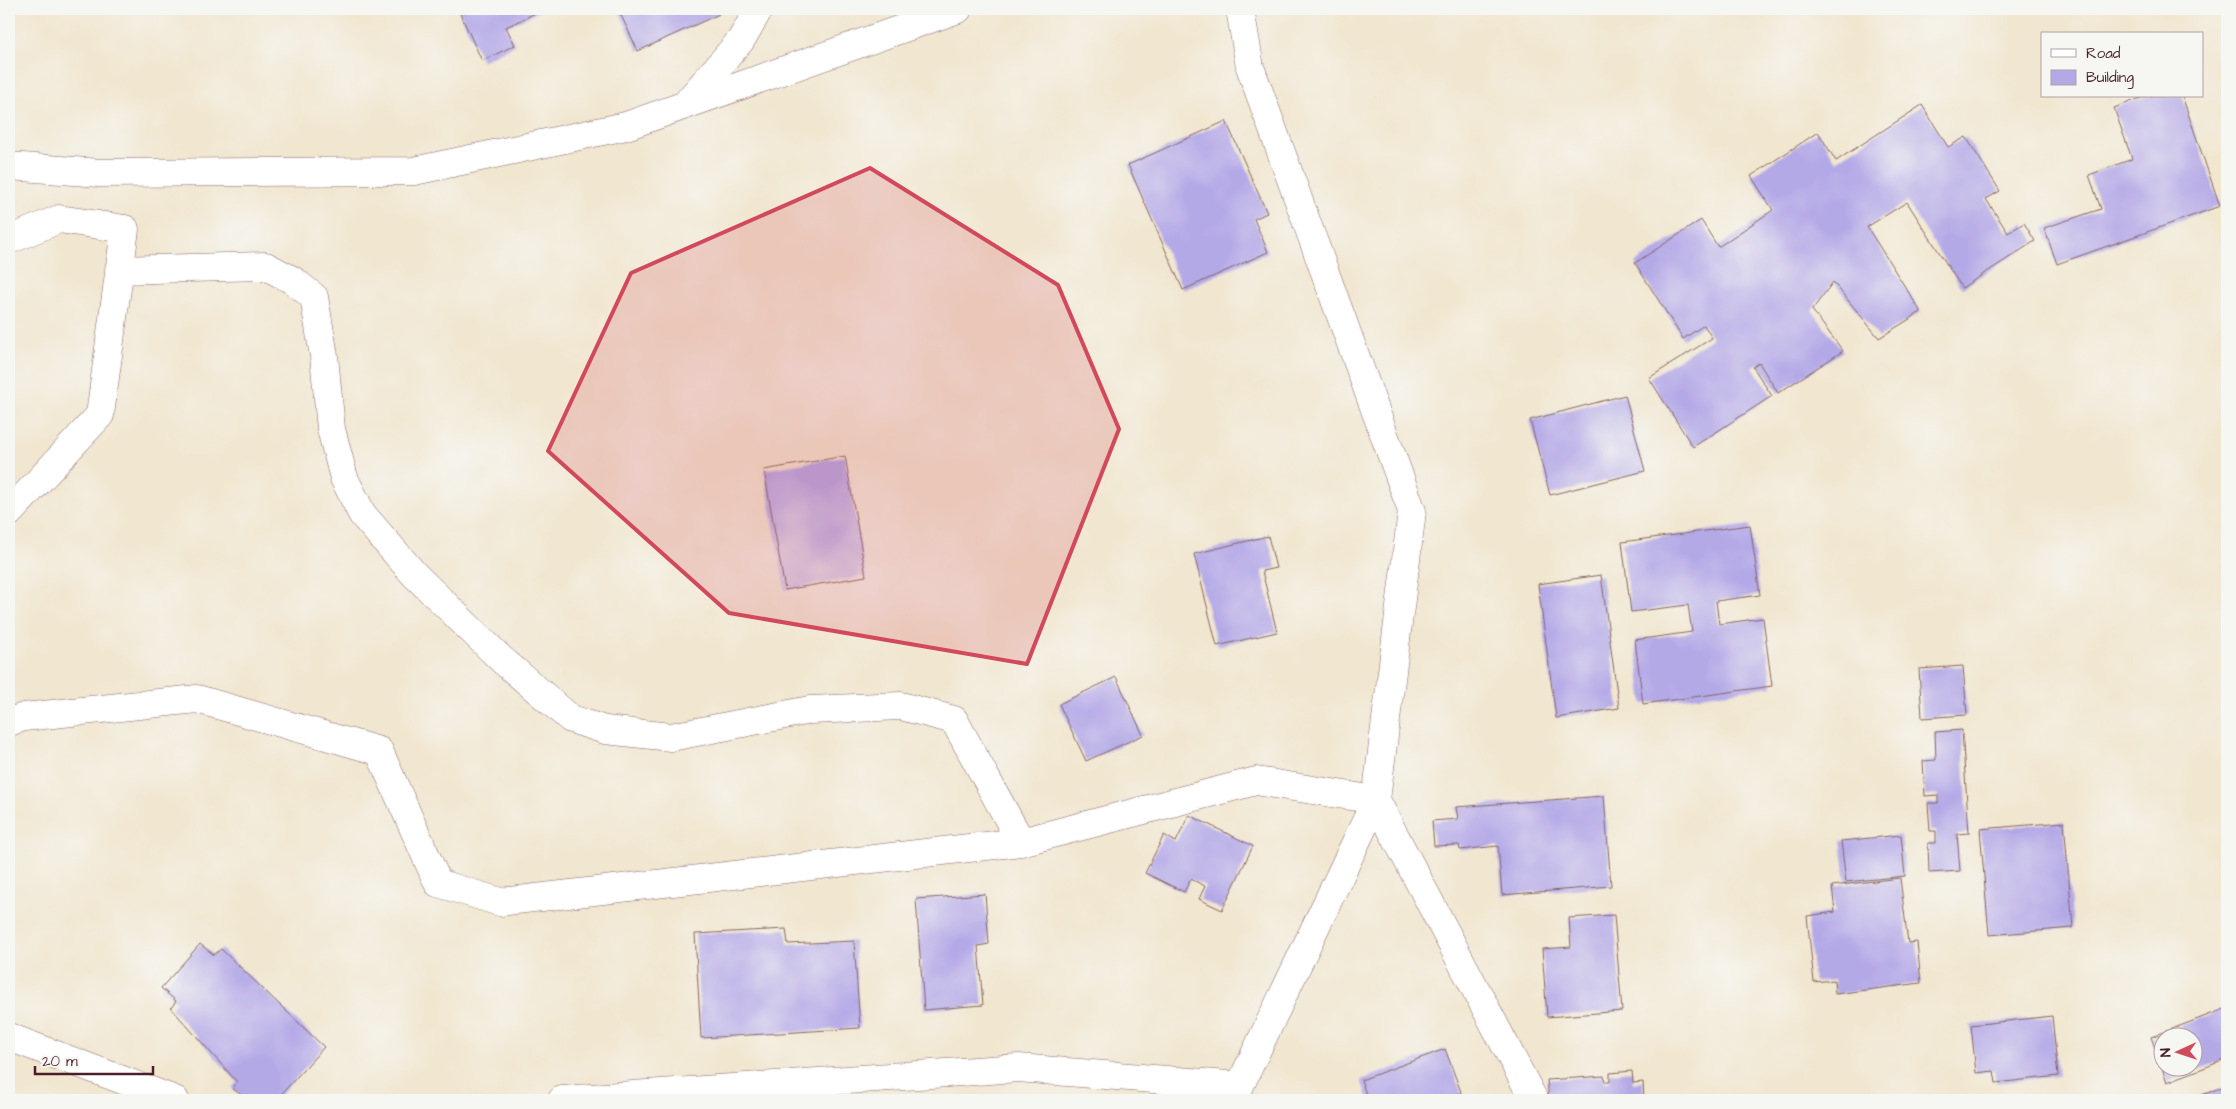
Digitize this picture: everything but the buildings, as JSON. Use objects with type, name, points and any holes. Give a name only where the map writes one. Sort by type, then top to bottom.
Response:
[{"type":"street","points":[[684,106],[741,40],[759,9]]},
{"type":"street","points":[[9,166],[100,173],[414,171],[626,126],[958,9]]},
{"type":"street","points":[[562,1100],[1018,1068],[1236,1093],[1376,800],[1412,511],[1250,67],[1240,9]]},
{"type":"street","points":[[9,240],[59,219],[125,229],[100,415],[9,513]]},
{"type":"street","points":[[119,270],[266,266],[294,281],[314,297],[324,356],[331,429],[344,478],[362,514],[414,574],[501,660],[571,719],[605,730],[671,737],[810,710],[901,706],[954,720],[1021,842]]},
{"type":"street","points":[[9,722],[24,717],[197,699],[379,751],[438,883],[500,902],[1021,842],[1256,781],[1376,800]]},
{"type":"street","points":[[1376,800],[1534,1100]]},
{"type":"street","points":[[9,1037],[175,1100]]},
{"type":"highlighted area","points":[[870,168],[1058,285],[1119,429],[1027,664],[729,613],[548,451],[631,273]]}]
